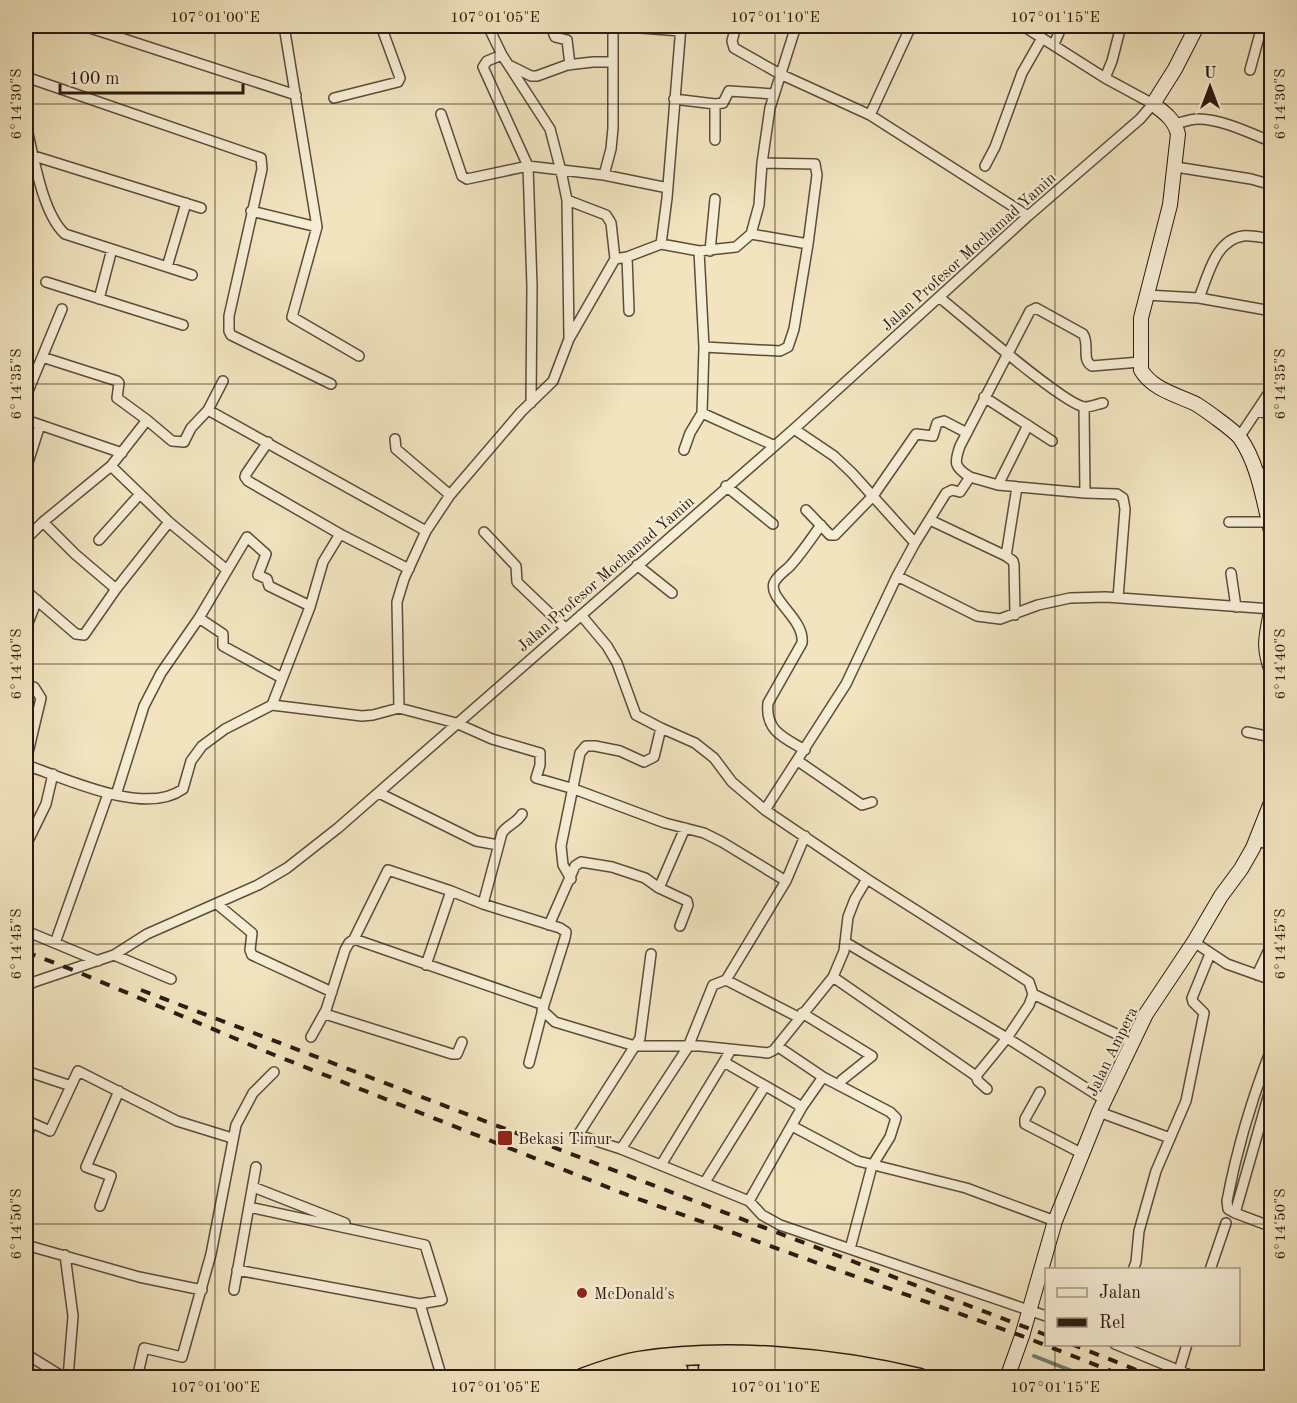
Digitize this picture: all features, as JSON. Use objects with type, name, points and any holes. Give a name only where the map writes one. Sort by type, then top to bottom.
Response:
[{"type":"highway","points":[[582,1377],[638,1361],[705,1355],[810,1359],[920,1377]]},
{"type":"highway","points":[[624,1377],[670,1369],[713,1368],[759,1373],[853,1377]]},
{"type":"street","points":[[84,26],[296,95]]},
{"type":"street","points":[[284,26],[317,227],[292,317],[359,356]]},
{"type":"street","points":[[334,98],[398,82],[400,78],[381,26]]},
{"type":"street","points":[[488,26],[502,55],[550,129],[561,171],[567,200],[569,339]]},
{"type":"street","points":[[551,26],[555,37],[567,40],[570,65]]},
{"type":"street","points":[[604,175],[611,149],[613,128],[613,26],[681,28],[668,188],[661,244]]},
{"type":"street","points":[[736,26],[732,41],[734,48],[780,74],[870,115],[1028,216]]},
{"type":"street","points":[[615,259],[627,257],[661,244],[699,251],[736,247],[751,234],[759,206],[762,163],[774,94],[795,26]]},
{"type":"street","points":[[870,115],[911,26]]},
{"type":"street","points":[[1023,26],[1105,78],[1153,104],[1175,124],[1178,134],[1176,166],[1170,205],[1141,318],[1140,362],[1144,375],[1162,389],[1198,405],[1240,436],[1257,474],[1270,529],[1229,522]]},
{"type":"street","points":[[1054,44],[1062,26]]},
{"type":"street","points":[[1105,78],[1121,26]]},
{"type":"street","points":[[1153,104],[1175,69],[1197,26]]},
{"type":"street","points":[[1250,70],[1262,26]]},
{"type":"street","points":[[985,166],[995,147],[1022,73],[1042,38]]},
{"type":"street","points":[[502,55],[484,63],[483,71],[528,166],[532,286],[531,403]]},
{"type":"street","points":[[511,66],[531,76],[537,76],[570,65],[593,62],[612,63]]},
{"type":"street","points":[[26,77],[259,156],[262,169],[229,316],[229,331],[231,335],[331,384]]},
{"type":"street","points":[[674,99],[715,104],[723,103],[729,90],[774,94]]},
{"type":"street","points":[[715,104],[715,140]]},
{"type":"street","name":"Jalan Profesor Mochamad Yamin","points":[[28,983],[114,956],[147,934],[217,904],[279,873],[338,828],[726,486],[794,429],[1028,216],[1140,119],[1153,104]]},
{"type":"street","points":[[441,114],[464,178],[467,179],[528,166],[604,175],[668,188]]},
{"type":"street","points":[[1175,124],[1202,119],[1272,142]]},
{"type":"street","points":[[26,125],[46,204],[57,227],[65,234],[192,275]]},
{"type":"street","points":[[34,156],[201,208]]},
{"type":"street","points":[[704,346],[780,351],[788,347],[794,329],[817,175],[815,164],[762,163]]},
{"type":"street","points":[[1176,166],[1251,179],[1272,185]]},
{"type":"street","points":[[710,251],[715,199]]},
{"type":"street","points":[[399,708],[396,617],[399,592],[426,531],[450,495],[521,412],[553,381],[569,339],[615,259],[611,223],[606,215],[567,200]]},
{"type":"street","points":[[167,267],[186,203]]},
{"type":"street","points":[[251,212],[317,227]]},
{"type":"street","points":[[751,234],[808,244]]},
{"type":"street","points":[[1199,298],[1215,259],[1226,244],[1244,236],[1272,239]]},
{"type":"street","points":[[99,299],[112,249]]},
{"type":"street","points":[[684,450],[690,433],[702,413],[704,346],[699,251]]},
{"type":"street","points":[[627,257],[629,311]]},
{"type":"street","points":[[46,282],[183,325]]},
{"type":"street","points":[[1146,295],[1199,298],[1272,311]]},
{"type":"street","points":[[940,298],[1055,390],[1084,407],[1103,403]]},
{"type":"street","points":[[1118,598],[1125,509],[1123,498],[1117,494],[998,485],[960,472],[956,466],[956,458],[984,397],[1030,311],[1036,308],[1083,334],[1086,339],[1088,365],[1140,362]]},
{"type":"street","points":[[26,396],[62,309]]},
{"type":"street","points":[[42,357],[117,381],[119,383],[117,398],[172,441],[181,443],[208,410],[223,381]]},
{"type":"street","points":[[1240,436],[1272,388]]},
{"type":"street","points":[[984,397],[1052,441]]},
{"type":"street","points":[[1084,407],[1085,493]]},
{"type":"street","points":[[208,410],[426,531]]},
{"type":"street","points":[[1257,411],[1272,414]]},
{"type":"street","points":[[702,413],[773,445]]},
{"type":"street","points":[[26,420],[122,453]]},
{"type":"street","points":[[26,539],[111,465],[147,420]]},
{"type":"street","points":[[806,510],[830,535],[835,535],[873,496],[916,434],[933,436],[937,423],[944,421],[967,433]]},
{"type":"street","points":[[26,469],[40,425]]},
{"type":"street","points":[[998,485],[1028,425]]},
{"type":"street","points":[[794,429],[834,456],[915,543]]},
{"type":"street","points":[[395,439],[396,449],[450,495]]},
{"type":"street","points":[[268,442],[245,478],[340,534],[409,568]]},
{"type":"street","points":[[111,465],[170,522],[227,570]]},
{"type":"street","points":[[1257,474],[1272,472]]},
{"type":"street","points":[[765,810],[846,684],[915,543],[946,493],[952,490],[960,492],[970,477]]},
{"type":"street","points":[[726,486],[772,524]]},
{"type":"street","points":[[1006,556],[1017,487]]},
{"type":"street","points":[[99,540],[140,494]]},
{"type":"street","points":[[930,520],[1013,561],[1015,615]]},
{"type":"street","points":[[43,522],[75,554],[116,589]]},
{"type":"street","points":[[26,591],[76,634],[82,636],[92,626],[116,589],[170,522]]},
{"type":"street","points":[[805,750],[775,732],[767,712],[768,703],[802,643],[803,636],[793,616],[773,592],[773,585],[821,525]]},
{"type":"street","points":[[484,532],[516,566],[518,582],[565,628]]},
{"type":"street","points":[[272,705],[310,606],[323,562],[340,534]]},
{"type":"street","points":[[55,943],[147,699],[245,540],[249,537],[267,554],[258,575],[267,579],[268,586],[310,606]]},
{"type":"street","points":[[637,565],[672,593]]},
{"type":"street","points":[[1231,573],[1236,607]]},
{"type":"street","points":[[897,576],[977,616],[1000,619],[1038,605],[1070,598],[1118,598],[1271,609]]},
{"type":"street","points":[[26,628],[37,600]]},
{"type":"street","points":[[1272,604],[1265,635],[1267,657],[1272,672]]},
{"type":"street","points":[[581,615],[607,646],[636,715],[695,742],[714,758],[732,782],[765,810],[867,879],[1029,982],[1033,994],[1029,1005],[1007,1038],[976,1076]]},
{"type":"street","points":[[199,618],[223,634],[223,646],[282,678]]},
{"type":"street","points":[[26,687],[34,687],[41,698],[26,763],[112,795],[151,798],[177,793],[183,789],[191,761],[202,746],[225,729],[272,705],[362,716],[399,708],[456,723],[492,738],[540,753],[540,765],[536,778],[704,833],[786,881]]},
{"type":"street","points":[[571,879],[563,865],[561,846],[580,753],[586,746],[607,748],[620,751],[636,760],[649,761],[654,758],[661,728]]},
{"type":"street","points":[[1247,732],[1272,738]]},
{"type":"street","points":[[798,761],[862,806],[872,802]]},
{"type":"street","points":[[26,845],[46,804],[53,774]]},
{"type":"street","points":[[379,793],[476,841],[498,844]]},
{"type":"street","name":"Jalan Ampera","points":[[1007,1377],[1045,1268],[1055,1221],[1102,1106],[1146,1014],[1194,942],[1221,896],[1241,869],[1256,841],[1272,800]]},
{"type":"street","points":[[483,904],[498,844],[505,828],[519,819],[522,814]]},
{"type":"street","points":[[659,888],[685,828]]},
{"type":"street","points":[[621,1149],[688,1047],[713,985],[726,980],[786,881],[805,836]]},
{"type":"street","points":[[1256,841],[1272,845]]},
{"type":"street","points":[[549,925],[578,864],[592,862],[645,878],[659,888],[687,901],[688,905],[680,926]]},
{"type":"street","points":[[311,1037],[325,1014],[345,950],[354,939],[388,870],[566,932],[529,1063]]},
{"type":"street","points":[[354,939],[543,1007],[555,1022],[635,1046],[707,1047],[768,1053],[777,1046],[833,977],[845,942],[848,917],[867,879]]},
{"type":"street","points":[[426,965],[451,891]]},
{"type":"street","points":[[217,904],[252,933],[252,955],[332,992]]},
{"type":"street","points":[[26,931],[98,961]]},
{"type":"street","points":[[845,942],[1007,1038],[1102,1106],[1170,1138]]},
{"type":"street","points":[[1194,942],[1227,964],[1272,980]]},
{"type":"street","points":[[1257,975],[1272,944]]},
{"type":"street","points":[[651,954],[640,1038],[578,1135],[621,1149],[749,1201],[762,1215],[780,1225],[1045,1315]]},
{"type":"street","points":[[1133,1268],[1139,1231],[1156,1171],[1186,1101],[1204,1012],[1193,1002],[1192,998],[1210,954]]},
{"type":"street","points":[[114,956],[171,979]]},
{"type":"street","points":[[833,977],[976,1076],[978,1082],[987,1089]]},
{"type":"street","points":[[726,980],[800,1015],[872,1056],[839,1085]]},
{"type":"street","points":[[1033,994],[1133,1042]]},
{"type":"street","points":[[325,1014],[452,1054],[457,1054],[462,1042]]},
{"type":"street","points":[[777,1046],[823,1077],[890,1112],[896,1118],[890,1137],[872,1166],[850,1249]]},
{"type":"street","points":[[1272,1047],[1253,1097],[1237,1152],[1227,1202],[1228,1209],[1235,1213],[1272,1227]]},
{"type":"street","points":[[661,1165],[731,1050]]},
{"type":"street","points":[[724,1062],[802,1107]]},
{"type":"street","points":[[26,1071],[71,1086]]},
{"type":"street","points":[[26,1135],[32,1123],[50,1131],[78,1071],[177,1121],[232,1138]]},
{"type":"street","points":[[137,1377],[144,1348],[182,1357],[202,1290],[222,1203],[236,1125],[246,1103],[260,1084],[274,1072]]},
{"type":"street","points":[[749,1201],[802,1107],[823,1077]]},
{"type":"street","points":[[1235,1213],[1272,1083]]},
{"type":"street","points":[[705,1182],[765,1086]]},
{"type":"street","points":[[100,1206],[111,1176],[86,1167],[119,1090]]},
{"type":"street","points":[[1040,1092],[1026,1116],[1025,1124],[1081,1154]]},
{"type":"street","points":[[792,1126],[858,1161],[966,1188],[1055,1221]]},
{"type":"street","points":[[234,1290],[256,1167]]},
{"type":"street","points":[[253,1186],[371,1233]]},
{"type":"street","points":[[237,1270],[420,1304],[442,1300],[425,1245],[249,1207]]},
{"type":"street","points":[[1210,1268],[1226,1223]]},
{"type":"street","points":[[26,1245],[139,1277],[202,1290]]},
{"type":"street","points":[[26,1354],[66,1377],[73,1316],[65,1255]]},
{"type":"street","points":[[420,1304],[442,1377]]},
{"type":"street","points":[[1120,1346],[1197,1377]]},
{"type":"street","points":[[1179,1371],[1186,1346]]},
{"type":"waterway","points":[[1034,1356],[1090,1378]]},
{"type":"railway","points":[[26,952],[272,1054],[630,1196],[1045,1345]]},
{"type":"railway","points":[[141,990],[1045,1335]]},
{"type":"railway","points":[[1047,1346],[1129,1378]]},
{"type":"railway","points":[[1076,1346],[1157,1378]]},
{"type":"place","name":"Bekasi Timur","points":[[505,1138]]},
{"type":"place","name":"McDonald's","points":[[582,1293]]}]
